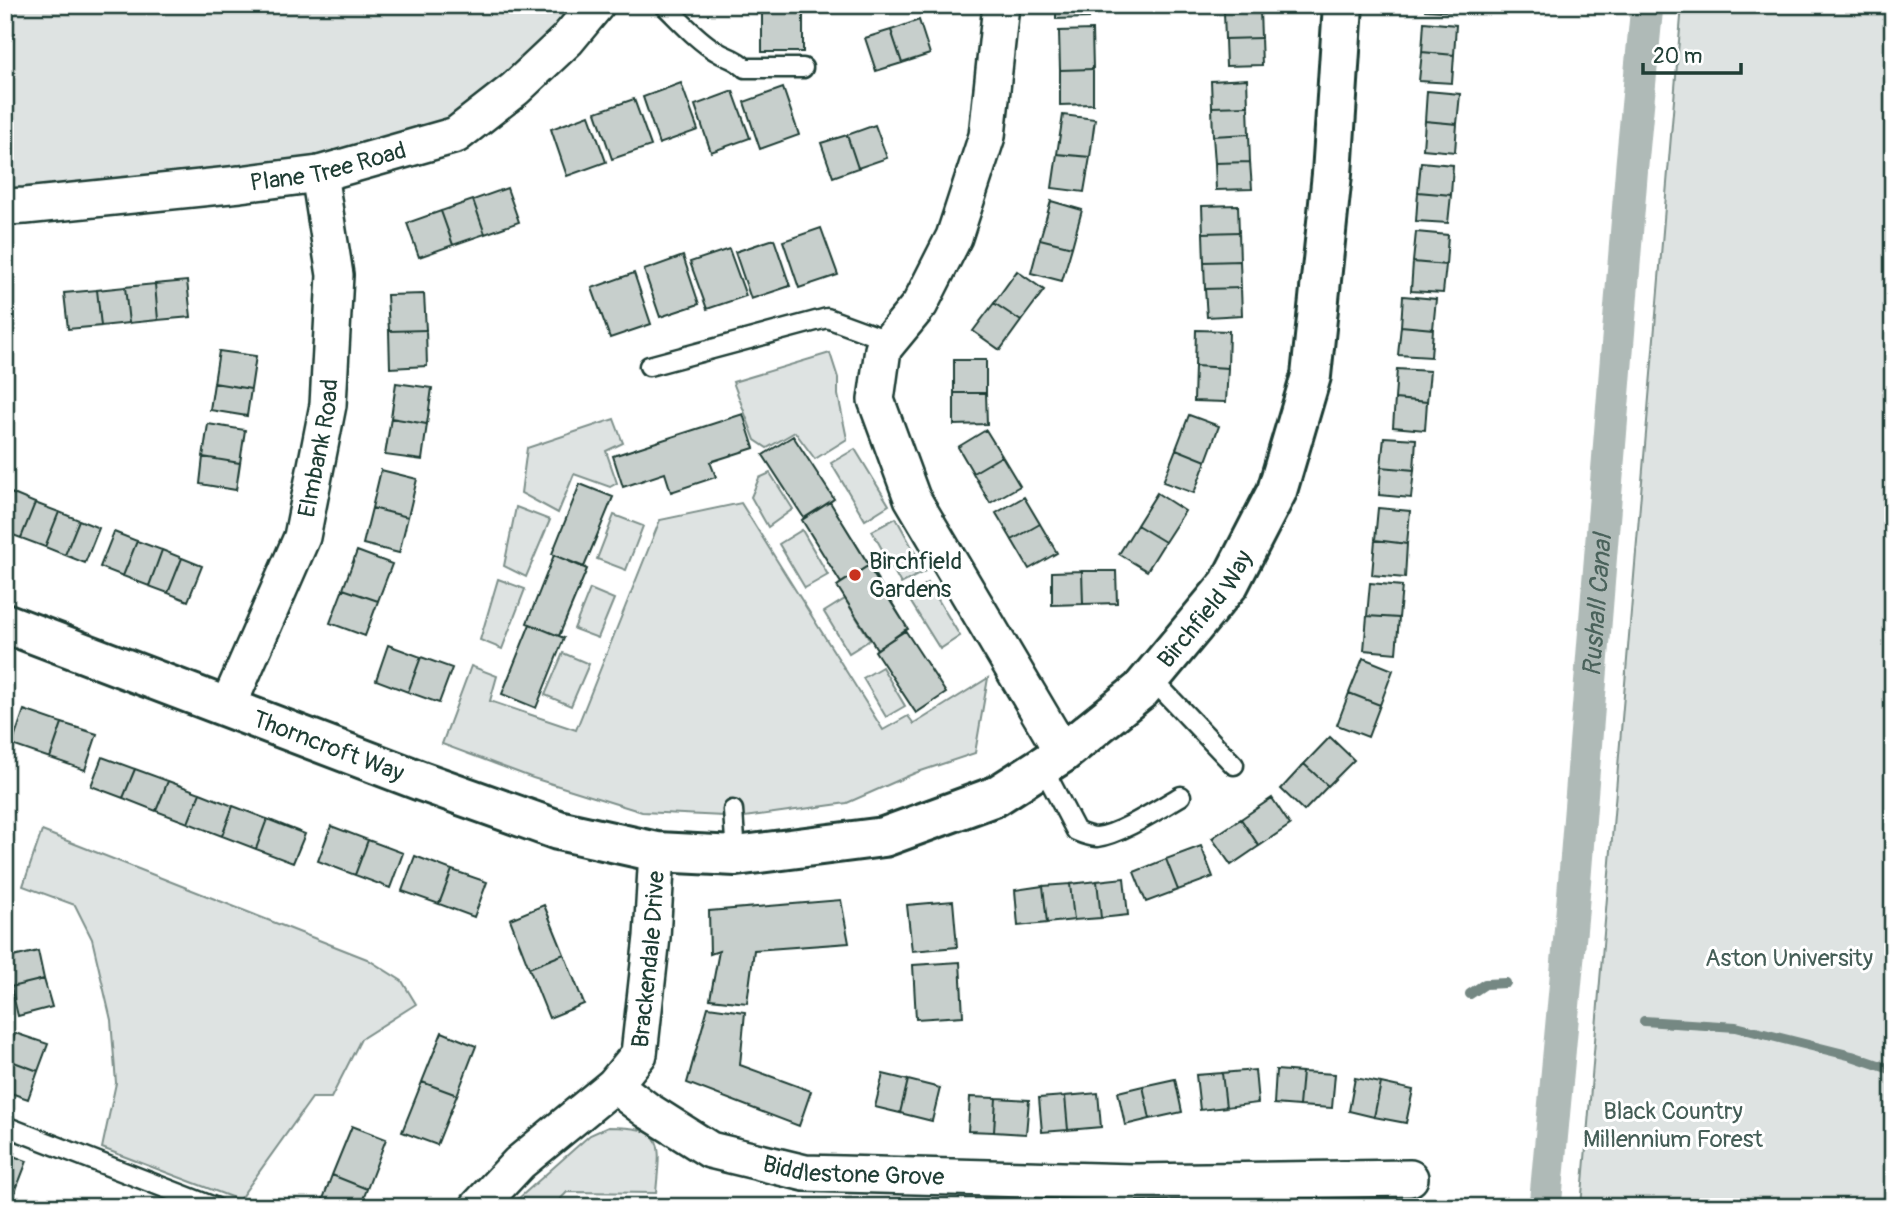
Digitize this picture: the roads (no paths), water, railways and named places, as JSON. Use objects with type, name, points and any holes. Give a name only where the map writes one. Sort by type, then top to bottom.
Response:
[{"type":"street","name":"Plane Tree Road","points":[[5,207],[319,174],[456,135],[515,89],[567,40],[596,5]]},
{"type":"street","points":[[1001,5],[987,136],[954,237],[920,304],[883,349],[876,400],[912,498],[1052,760]]},
{"type":"street","name":"Birchfield Way","points":[[657,852],[736,856],[884,837],[996,796],[1052,760],[1141,690],[1229,584],[1277,491],[1311,376],[1332,174],[1343,5]]},
{"type":"street","name":"Elmbank Road","points":[[228,706],[302,537],[328,405],[335,275],[319,174]]},
{"type":"street","name":"Thorncroft Way","points":[[5,623],[421,781],[558,830],[657,852]]},
{"type":"street","name":"Brackendale Drive","points":[[478,1207],[519,1163],[614,1085],[639,1054],[652,937],[657,852]]},
{"type":"street","name":"Biddlestone Grove","points":[[614,1085],[646,1110],[710,1150],[805,1173],[1133,1195],[1364,1192],[1410,1178]]},
{"type":"lane","points":[[664,5],[706,44],[718,52],[736,58],[745,68],[803,68]]},
{"type":"lane","points":[[649,366],[827,318],[890,341]]},
{"type":"lane","points":[[1151,678],[1234,765]]},
{"type":"lane","points":[[1052,760],[1076,831],[1086,835],[1097,837],[1126,827],[1181,796]]},
{"type":"lane","points":[[733,810],[736,856]]},
{"type":"lane","points":[[5,1126],[214,1207]]},
{"type":"waterway","name":"Rushall Canal","points":[[1545,1207],[1647,5]]},
{"type":"waterway","points":[[1470,994],[1485,984],[1506,983]]},
{"type":"waterway","points":[[1644,1021],[1736,1027],[1852,1056],[1893,1070]]},
{"type":"place","name":"Birchfield Gardens","points":[[855,575]]},
{"type":"park label","name":"Aston University","points":[[1789,958]]},
{"type":"park label","name":"Black Country Millennium Forest","points":[[1673,1125]]}]
